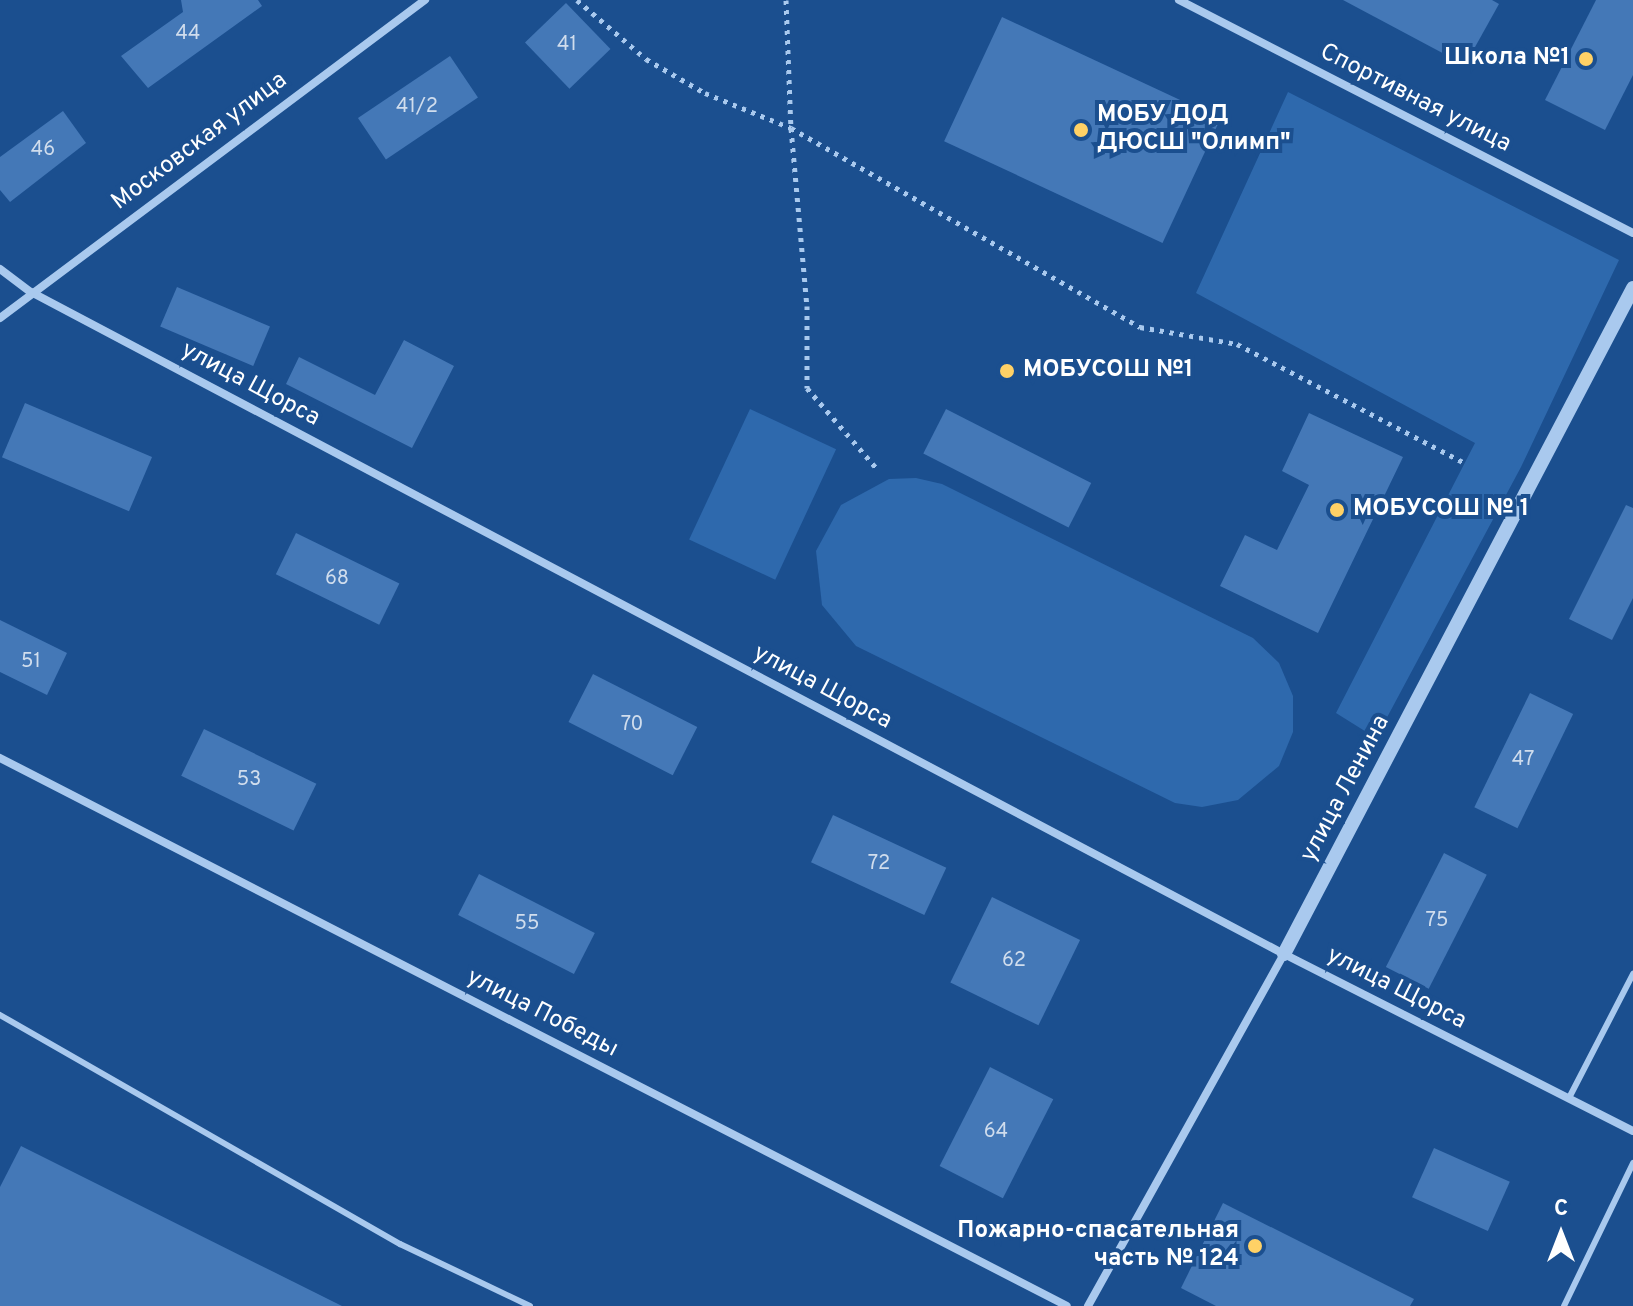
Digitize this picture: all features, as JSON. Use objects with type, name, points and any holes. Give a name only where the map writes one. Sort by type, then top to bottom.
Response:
[{"type":"street","name":"Московская улица","points":[[0,318],[425,0]]},
{"type":"street","name":"Спортивная улица","points":[[1179,0],[1633,233]]},
{"type":"street","name":"улица Щорса","points":[[0,269],[31,292],[1284,954],[1633,1131]]},
{"type":"street","name":"улица Ленина","points":[[1088,1306],[1284,954],[1633,288]]},
{"type":"street","name":"улица Победы","points":[[0,758],[1067,1306]]},
{"type":"lane","points":[[1569,1098],[1633,974]]},
{"type":"lane","points":[[0,1015],[400,1244],[530,1306]]},
{"type":"lane","points":[[1564,1306],[1633,1163]]},
{"type":"path","points":[[577,0],[646,59],[705,93],[791,128],[1140,327],[1237,344],[1465,463]]},
{"type":"path","points":[[786,0],[791,128],[807,306],[807,388],[878,470]]},
{"type":"shaded area","points":[[1288,92],[1619,260],[1521,467],[1376,738],[1336,713],[1475,443],[1196,293]]},
{"type":"shaded area","points":[[750,409],[836,449],[775,580],[689,540]]},
{"type":"shaded area","points":[[916,478],[942,484],[1253,638],[1279,663],[1293,696],[1293,732],[1279,766],[1238,800],[1202,807],[1175,803],[856,646],[822,605],[816,551],[841,505],[889,479]]},
{"type":"building","points":[[181,0],[258,0],[262,6],[148,88],[121,56],[183,12]]},
{"type":"building","points":[[1343,0],[1492,0],[1499,4],[1465,65]]},
{"type":"building","points":[[1596,0],[1633,0],[1633,75],[1605,130],[1545,100]]},
{"type":"building","points":[[566,3],[610,49],[569,89],[525,43]]},
{"type":"building","name":"МОБУ ДОД ДЮСШ \"Олимп\"","points":[[1002,17],[1220,119],[1163,243],[944,141]]},
{"type":"building","points":[[450,56],[478,97],[386,160],[358,118]]},
{"type":"building","points":[[63,111],[86,143],[10,202],[0,190],[0,157]]},
{"type":"building","points":[[177,287],[270,326],[253,366],[160,327]]},
{"type":"building","points":[[404,340],[454,366],[412,448],[286,384],[299,357],[375,395]]},
{"type":"building","points":[[25,403],[152,457],[129,511],[2,457]]},
{"type":"building","points":[[946,409],[1091,483],[1069,528],[923,454]]},
{"type":"building","name":"МОБУСОШ № 1","points":[[1309,413],[1403,457],[1318,633],[1220,586],[1245,535],[1277,550],[1309,485],[1282,471]]},
{"type":"building","points":[[1626,505],[1633,508],[1633,598],[1612,640],[1569,619]]},
{"type":"building","points":[[296,533],[399,583],[379,625],[276,574]]},
{"type":"building","points":[[0,620],[67,653],[47,695],[0,672]]},
{"type":"building","points":[[593,674],[697,727],[673,775],[568,722]]},
{"type":"building","points":[[1530,693],[1573,714],[1517,828],[1474,807]]},
{"type":"building","points":[[204,729],[316,784],[294,831],[181,776]]},
{"type":"building","points":[[833,815],[946,868],[924,915],[811,862]]},
{"type":"building","points":[[1444,853],[1487,875],[1429,989],[1386,967]]},
{"type":"building","points":[[479,874],[595,933],[574,974],[458,915]]},
{"type":"building","points":[[992,897],[1080,940],[1038,1025],[950,982]]},
{"type":"building","points":[[990,1067],[1053,1099],[1003,1198],[940,1166]]},
{"type":"building","points":[[21,1146],[342,1306],[0,1306],[0,1187]]},
{"type":"building","points":[[1434,1148],[1510,1182],[1488,1231],[1412,1197]]},
{"type":"building","name":"Пожарно-спасательная часть № 124","points":[[1223,1203],[1414,1299],[1410,1306],[1216,1306],[1181,1288]]},
{"type":"place","name":"Школа №1","points":[[1586,59]]},
{"type":"place","name":"МОБУ ДОД ДЮСШ \"Олимп\"","points":[[1081,130]]},
{"type":"place","name":"МОБУСОШ №1","points":[[1007,371]]},
{"type":"place","name":"МОБУСОШ № 1","points":[[1337,510]]},
{"type":"place","name":"Пожарно-спасательная часть № 124","points":[[1255,1246]]}]
